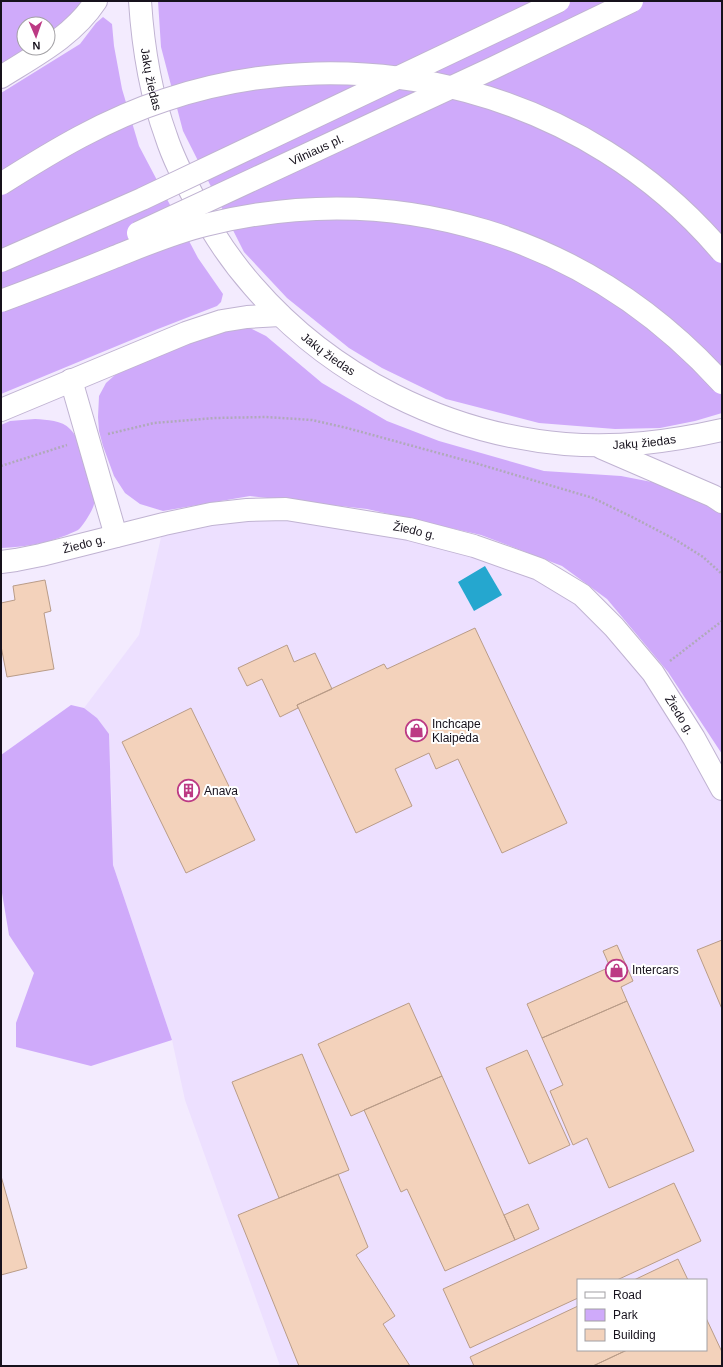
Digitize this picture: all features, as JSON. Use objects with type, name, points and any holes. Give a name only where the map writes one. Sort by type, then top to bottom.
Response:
[{"type":"main road","points":[[1,77],[52,46],[75,28],[96,1]]},
{"type":"main road","name":"Jakų žiedas","points":[[140,1],[147,67],[166,137],[182,177],[208,225],[229,256],[254,287],[280,315],[321,350],[363,378],[404,401],[463,424],[510,436],[564,444],[598,446],[639,444],[674,440],[722,430]]},
{"type":"main road","points":[[1,261],[142,199],[559,1]]},
{"type":"main road","name":"Vilniaus pl.","points":[[1,297],[493,68],[632,1]]},
{"type":"main road","points":[[1,184],[60,147],[94,130],[128,114],[164,100],[200,89],[274,75],[350,73],[387,76],[424,81],[497,99],[566,129],[600,148],[661,192],[689,216],[722,252]]},
{"type":"main road","points":[[1,301],[167,236],[224,220],[254,214],[330,208],[406,213],[479,228],[550,255],[584,272],[616,291],[646,313],[703,362],[722,383]]},
{"type":"main road","points":[[1,410],[186,333],[222,321],[247,317],[280,315]]},
{"type":"main road","points":[[71,380],[116,536]]},
{"type":"main road","points":[[598,446],[713,496],[722,502]]},
{"type":"main road","name":"Žiedo g.","points":[[1,562],[41,556],[116,536],[211,514],[247,510],[286,509],[409,529],[474,546],[539,569],[582,595],[614,627],[653,673],[694,738],[722,789]]},
{"type":"path","points":[[1,466],[88,438],[154,423],[215,418],[312,420],[348,428],[475,463],[593,498],[676,540],[703,557],[722,574]]},
{"type":"path","points":[[653,673],[722,621]]},
{"type":"shaded area","points":[[286,509],[539,569],[614,627],[722,789],[722,1366],[280,1366],[185,1100],[172,1040],[113,865],[111,777],[97,718],[84,708],[139,635],[164,524]]},
{"type":"green space","points":[[1,1],[85,1],[80,10],[56,29],[56,16],[16,16],[16,56],[1,65]]},
{"type":"green space","points":[[158,1],[722,1],[722,413],[695,421],[660,428],[615,429],[539,423],[446,399],[382,368],[349,348],[287,298],[244,252],[183,131],[161,47]]},
{"type":"green space","points":[[103,17],[112,24],[114,46],[122,89],[139,146],[198,258],[223,294],[221,302],[217,306],[1,394],[1,93],[80,44],[96,23]]},
{"type":"green space","points":[[244,325],[266,336],[322,383],[387,421],[439,441],[544,471],[621,476],[662,484],[714,508],[722,514],[722,754],[668,672],[607,599],[562,566],[481,535],[367,509],[250,496],[163,511],[140,504],[125,493],[114,476],[99,431],[99,396],[106,383],[115,375],[164,353],[222,331]]},
{"type":"green space","points":[[35,419],[54,421],[63,424],[67,426],[75,435],[80,443],[88,464],[93,486],[94,504],[88,518],[77,531],[42,543],[1,548],[1,425],[10,421]]},
{"type":"green space","points":[[71,705],[84,708],[97,718],[109,734],[113,865],[172,1040],[91,1066],[16,1047],[16,1023],[34,973],[9,935],[1,887],[1,755]]},
{"type":"water","points":[[485,566],[502,595],[474,611],[458,582]]},
{"type":"building","points":[[45,580],[51,611],[44,613],[54,669],[7,677],[1,646],[1,603],[15,600],[13,586]]},
{"type":"building","name":"Inchcape Klaipėda","points":[[475,628],[567,823],[502,853],[458,759],[436,769],[429,753],[395,769],[412,806],[356,833],[297,705],[384,664],[387,669]]},
{"type":"building","points":[[287,645],[294,662],[315,653],[332,689],[297,705],[298,708],[280,717],[262,679],[247,686],[238,668]]},
{"type":"building","name":"Anava","points":[[191,708],[255,840],[186,873],[122,742]]},
{"type":"building","points":[[722,940],[722,1009],[697,950]]},
{"type":"building","points":[[617,945],[633,981],[621,987],[627,1001],[542,1038],[527,1004],[610,967],[603,951]]},
{"type":"building","points":[[627,1001],[694,1151],[609,1188],[587,1138],[573,1145],[550,1091],[563,1085],[542,1038]]},
{"type":"building","points":[[409,1003],[442,1076],[351,1116],[318,1044]]},
{"type":"building","points":[[527,1050],[570,1145],[529,1164],[486,1068]]},
{"type":"building","points":[[302,1054],[349,1170],[279,1198],[232,1082]]},
{"type":"building","points":[[442,1076],[515,1240],[445,1271],[407,1189],[401,1192],[364,1110]]},
{"type":"building","points":[[338,1174],[368,1247],[356,1255],[395,1316],[383,1324],[410,1366],[299,1366],[238,1215]]},
{"type":"building","points":[[1,1176],[27,1268],[1,1275]]},
{"type":"building","points":[[674,1183],[701,1241],[619,1279],[577,1279],[577,1298],[470,1348],[443,1289]]},
{"type":"building","points":[[528,1204],[539,1229],[515,1240],[504,1215]]},
{"type":"building","points":[[678,1259],[688,1279],[636,1279]]},
{"type":"building","points":[[577,1306],[577,1351],[625,1351],[593,1366],[474,1366],[470,1357]]},
{"type":"building","points":[[707,1320],[722,1352],[722,1366],[593,1366],[625,1351],[707,1351]]},
{"type":"place","name":"Inchcape Klaipėda","points":[[416,731]]},
{"type":"place","name":"Anava","points":[[188,791]]},
{"type":"place","name":"Intercars","points":[[617,970]]}]
